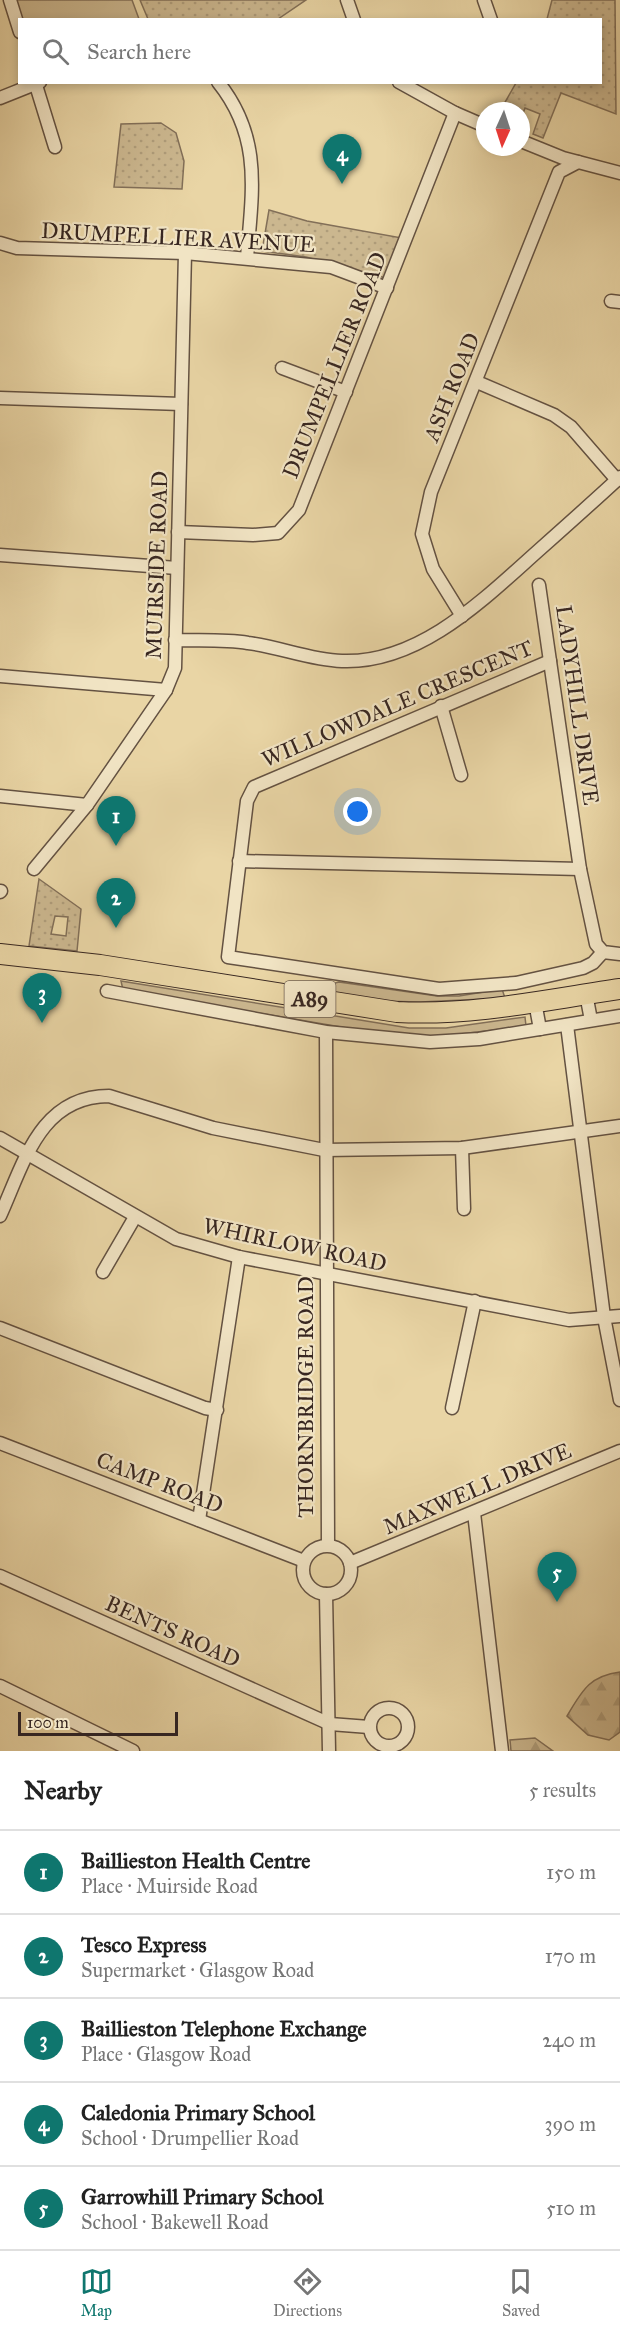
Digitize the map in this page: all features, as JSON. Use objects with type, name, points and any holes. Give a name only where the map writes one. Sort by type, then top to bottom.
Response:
[{"type":"main road","name":"A89","points":[[0,954],[121,968],[397,1012],[454,1012],[620,989]]},
{"type":"street","points":[[10,0],[18,26]]},
{"type":"street","points":[[347,0],[353,18]]},
{"type":"street","points":[[484,0],[489,18]]},
{"type":"street","points":[[0,98],[35,84]]},
{"type":"street","points":[[37,84],[55,147]]},
{"type":"street","points":[[219,84],[244,120],[254,179],[247,258]]},
{"type":"street","points":[[402,84],[455,114],[476,122]]},
{"type":"street","name":"DRUMPELLIER ROAD","points":[[178,532],[253,535],[278,533],[299,510],[455,114]]},
{"type":"street","points":[[530,145],[578,162],[620,173]]},
{"type":"street","points":[[551,153],[559,172],[578,162]]},
{"type":"street","name":"ASH ROAD","points":[[462,616],[434,569],[422,534],[431,492],[477,382],[559,172]]},
{"type":"street","name":"DRUMPELLIER AVENUE","points":[[0,243],[17,248],[185,253],[331,267],[387,288]]},
{"type":"street","name":"MUIRSIDE ROAD","points":[[34,869],[87,805],[166,690],[175,668],[185,253]]},
{"type":"street","points":[[282,368],[346,392]]},
{"type":"street","points":[[175,640],[246,642],[312,658],[375,659],[420,642],[462,616],[496,590],[618,479],[571,427],[554,416],[477,382]]},
{"type":"street","points":[[0,398],[181,404]]},
{"type":"street","points":[[0,555],[177,568]]},
{"type":"street","name":"LADYHILL DRIVE","points":[[539,585],[580,869],[596,944],[603,952]]},
{"type":"street","name":"WILLOWDALE CRESCENT","points":[[550,661],[254,788],[247,801],[228,957],[439,989],[516,982],[583,968],[603,952]]},
{"type":"street","points":[[0,676],[166,690]]},
{"type":"street","points":[[441,706],[461,775]]},
{"type":"street","points":[[0,796],[87,805]]},
{"type":"street","points":[[238,861],[580,869]]},
{"type":"street","points":[[603,952],[620,954]]},
{"type":"street","points":[[107,992],[326,1032],[430,1042],[479,1039],[620,1016]]},
{"type":"street","points":[[586,994],[591,1020]]},
{"type":"street","points":[[535,1002],[540,1029]]},
{"type":"street","points":[[567,1025],[604,1317],[620,1400]]},
{"type":"street","name":"THORNBRIDGE ROAD","points":[[326,1032],[324,1150],[328,1545]]},
{"type":"street","points":[[0,1216],[28,1154],[48,1121],[61,1109],[76,1100],[92,1096],[108,1096],[150,1111],[213,1128],[324,1150],[462,1148],[620,1126]]},
{"type":"street","name":"WHIRLOW ROAD","points":[[0,1138],[176,1239],[239,1257],[569,1320],[620,1316]]},
{"type":"street","points":[[462,1148],[464,1209]]},
{"type":"street","points":[[103,1272],[135,1217]]},
{"type":"street","points":[[200,1520],[239,1257]]},
{"type":"street","points":[[452,1408],[475,1301]]},
{"type":"street","points":[[0,1328],[205,1408],[217,1410]]},
{"type":"street","name":"CAMP ROAD","points":[[0,1443],[304,1561]]},
{"type":"street","name":"MAXWELL DRIVE","points":[[350,1563],[620,1451]]},
{"type":"street","points":[[474,1513],[502,1751]]},
{"type":"street","points":[[328,1545],[342,1550],[350,1563],[350,1578],[341,1590],[326,1594],[312,1589],[303,1576],[304,1561],[313,1549],[328,1545]]},
{"type":"street","name":"BENTS ROAD","points":[[0,1576],[330,1724],[369,1727]]},
{"type":"street","points":[[326,1594],[329,1751]]},
{"type":"street","points":[[0,1686],[133,1751]]},
{"type":"green space","points":[[15,0],[132,0],[139,18],[21,18]]},
{"type":"green space","points":[[140,0],[306,0],[279,18],[148,18]]},
{"type":"green space","points":[[552,0],[615,0],[616,114],[561,93],[543,138],[533,134],[540,114],[530,110],[530,102],[505,102],[515,84],[602,84],[602,18],[547,18]]},
{"type":"green space","points":[[161,123],[176,133],[184,161],[182,189],[114,187],[121,124]]},
{"type":"green space","points":[[269,210],[307,221],[402,238],[386,278],[306,257],[262,251]]},
{"type":"green space","points":[[39,879],[81,909],[77,951],[29,946]],"holes":[[[55,916],[68,917],[66,936],[51,934]]]},
{"type":"green space","points":[[121,981],[409,1028],[446,1028],[525,1017],[526,1026],[444,1036],[400,1037],[123,990]]},
{"type":"green space","points":[[339,982],[437,996],[459,996],[502,989],[505,998],[420,1002],[379,1001],[307,990]]},
{"type":"green space","points":[[620,1672],[620,1732],[609,1740],[588,1735],[567,1716],[582,1692],[594,1681]]},
{"type":"green space","points":[[535,1738],[553,1751],[511,1751],[510,1740]]},
{"type":"place","name":"Caledonia Primary School","points":[[342,184]]},
{"type":"place","name":"Baillieston Health Centre","points":[[116,846]]},
{"type":"place","name":"Tesco Express","points":[[116,928]]},
{"type":"place","name":"Baillieston Telephone Exchange","points":[[42,1023]]},
{"type":"place","name":"Garrowhill Primary School","points":[[557,1602]]}]
